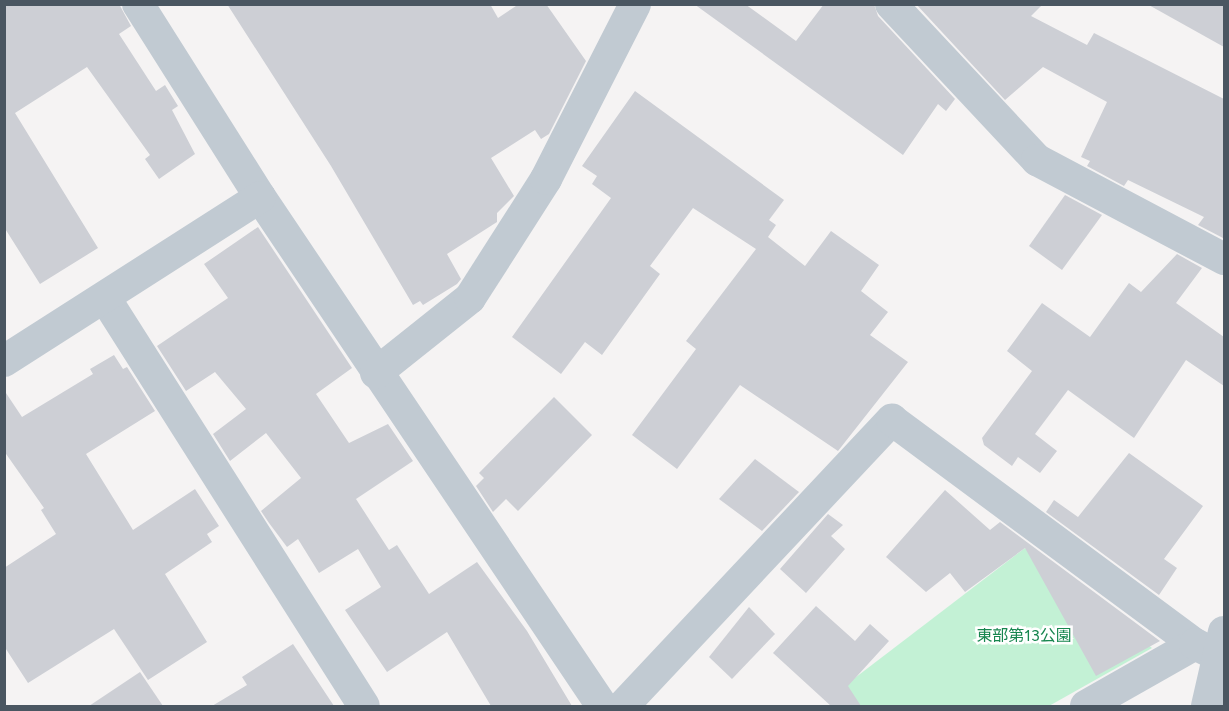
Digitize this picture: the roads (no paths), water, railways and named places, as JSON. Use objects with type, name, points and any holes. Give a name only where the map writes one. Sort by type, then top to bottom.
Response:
[{"type":"street","points":[[138,4],[260,197],[376,373],[602,706]]},
{"type":"street","points":[[376,373],[470,298],[546,179],[634,4]]},
{"type":"street","points":[[891,4],[1037,160],[1224,259]]},
{"type":"street","points":[[4,361],[260,197]]},
{"type":"street","points":[[105,298],[364,706]]},
{"type":"street","points":[[623,706],[892,420],[1215,649]]},
{"type":"street","points":[[1086,706],[1215,649]]},
{"type":"street","points":[[1207,706],[1215,649]]},
{"type":"park label","name":"東部第13公園","points":[[1024,636]]}]
